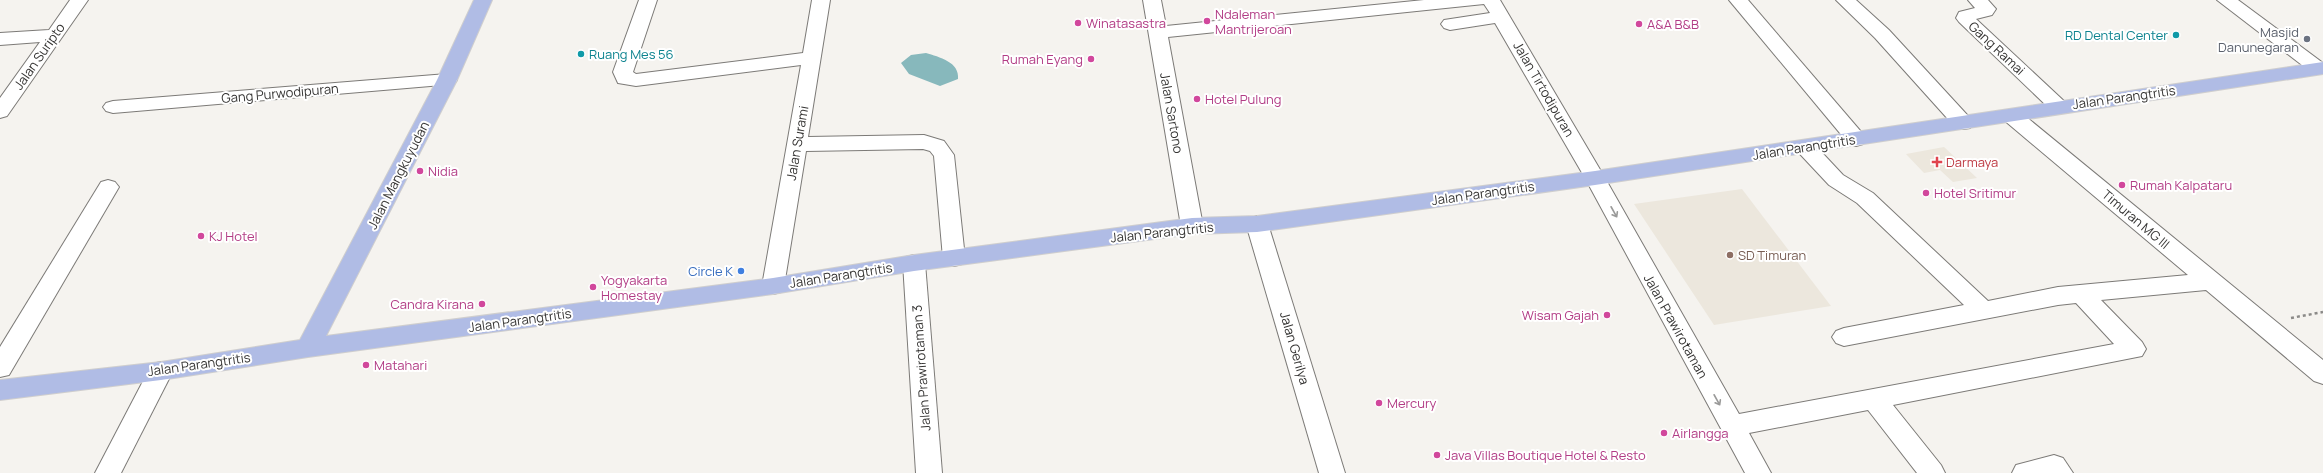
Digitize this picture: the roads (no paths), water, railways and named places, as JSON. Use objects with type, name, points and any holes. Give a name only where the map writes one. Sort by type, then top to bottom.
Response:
[{"type":"main road","name":"Jalan Mangkuyudan","points":[[308,348],[447,80],[483,0]]},
{"type":"main road","name":"Jalan Parangtritis","points":[[0,390],[161,371],[308,348],[773,286],[914,263],[1192,226],[1257,224],[1595,178],[1806,148],[1856,139],[2012,116],[2058,106],[2320,68]]},
{"type":"street","name":"Jalan Suripto","points":[[0,112],[54,35],[82,0]]},
{"type":"street","points":[[648,0],[623,72],[625,79],[636,80],[812,58]]},
{"type":"street","name":"Jalan Surami","points":[[773,286],[822,0]]},
{"type":"street","name":"Jalan Sartono","points":[[1152,0],[1192,226]]},
{"type":"street","points":[[1158,32],[1478,0]]},
{"type":"street","name":"Jalan Tirtodipuran","points":[[1491,0],[1595,178]]},
{"type":"street","points":[[1738,0],[1856,139]]},
{"type":"street","points":[[1845,0],[1882,34],[1963,123]]},
{"type":"street","name":"Gang Ramai","points":[[1977,0],[1987,9],[1986,11],[1965,16],[1965,18],[2058,106]]},
{"type":"street","points":[[2232,0],[2320,68]]},
{"type":"street","points":[[1450,24],[1502,17]]},
{"type":"street","points":[[0,39],[54,35]]},
{"type":"street","name":"Gang Purwodipuran","points":[[113,107],[447,80]]},
{"type":"street","name":"Timuran MG III","points":[[2012,116],[2323,374]]},
{"type":"street","points":[[797,144],[924,142],[937,146],[944,155],[950,232],[954,258]]},
{"type":"street","points":[[1806,148],[1836,180],[1865,198],[1983,310]]},
{"type":"street","name":"Jalan Prawirotaman","points":[[1595,178],[1758,473]]},
{"type":"street","points":[[0,368],[108,187]]},
{"type":"street","name":"Jalan Gerilya","points":[[1257,224],[1332,473]]},
{"type":"street","name":"Jalan Prawirotaman 3","points":[[914,263],[929,473]]},
{"type":"street","points":[[1844,337],[1983,310],[2081,294],[2210,281]]},
{"type":"street","points":[[1731,426],[2134,348],[2081,294]]},
{"type":"street","points":[[108,473],[161,371]]},
{"type":"street","points":[[1874,399],[1932,473]]},
{"type":"street","points":[[2025,473],[2054,466],[2060,473]]},
{"type":"water","points":[[926,53],[948,61],[952,64],[958,73],[958,79],[940,86],[909,74],[901,63],[911,55]]},
{"type":"place","name":"Ndaleman Mantrijeroan","points":[[1207,21]]},
{"type":"place","name":"Winatasastra","points":[[1078,23]]},
{"type":"place","name":"A&A B&B","points":[[1639,24]]},
{"type":"place","name":"RD Dental Center","points":[[2176,35]]},
{"type":"place","name":"Masjid Danunegaran","points":[[2307,39]]},
{"type":"place","name":"Ruang Mes 56","points":[[581,54]]},
{"type":"place","name":"Rumah Eyang","points":[[1091,59]]},
{"type":"place","name":"Hotel Pulung","points":[[1197,99]]},
{"type":"place","name":"Darmaya","points":[[1937,162]]},
{"type":"place","name":"Nidia","points":[[420,171]]},
{"type":"place","name":"Rumah Kalpataru","points":[[2122,185]]},
{"type":"place","name":"Hotel Sritimur","points":[[1926,193]]},
{"type":"place","name":"KJ Hotel","points":[[201,236]]},
{"type":"place","name":"SD Timuran","points":[[1730,255]]},
{"type":"place","name":"Circle K","points":[[741,271]]},
{"type":"place","name":"Yogyakarta Homestay","points":[[593,287]]},
{"type":"place","name":"Candra Kirana","points":[[482,304]]},
{"type":"place","name":"Wisam Gajah","points":[[1607,315]]},
{"type":"place","name":"Matahari","points":[[366,365]]},
{"type":"place","name":"Mercury","points":[[1379,403]]},
{"type":"place","name":"Airlangga","points":[[1664,433]]},
{"type":"place","name":"Java Villas Boutique Hotel & Resto","points":[[1437,455]]}]
